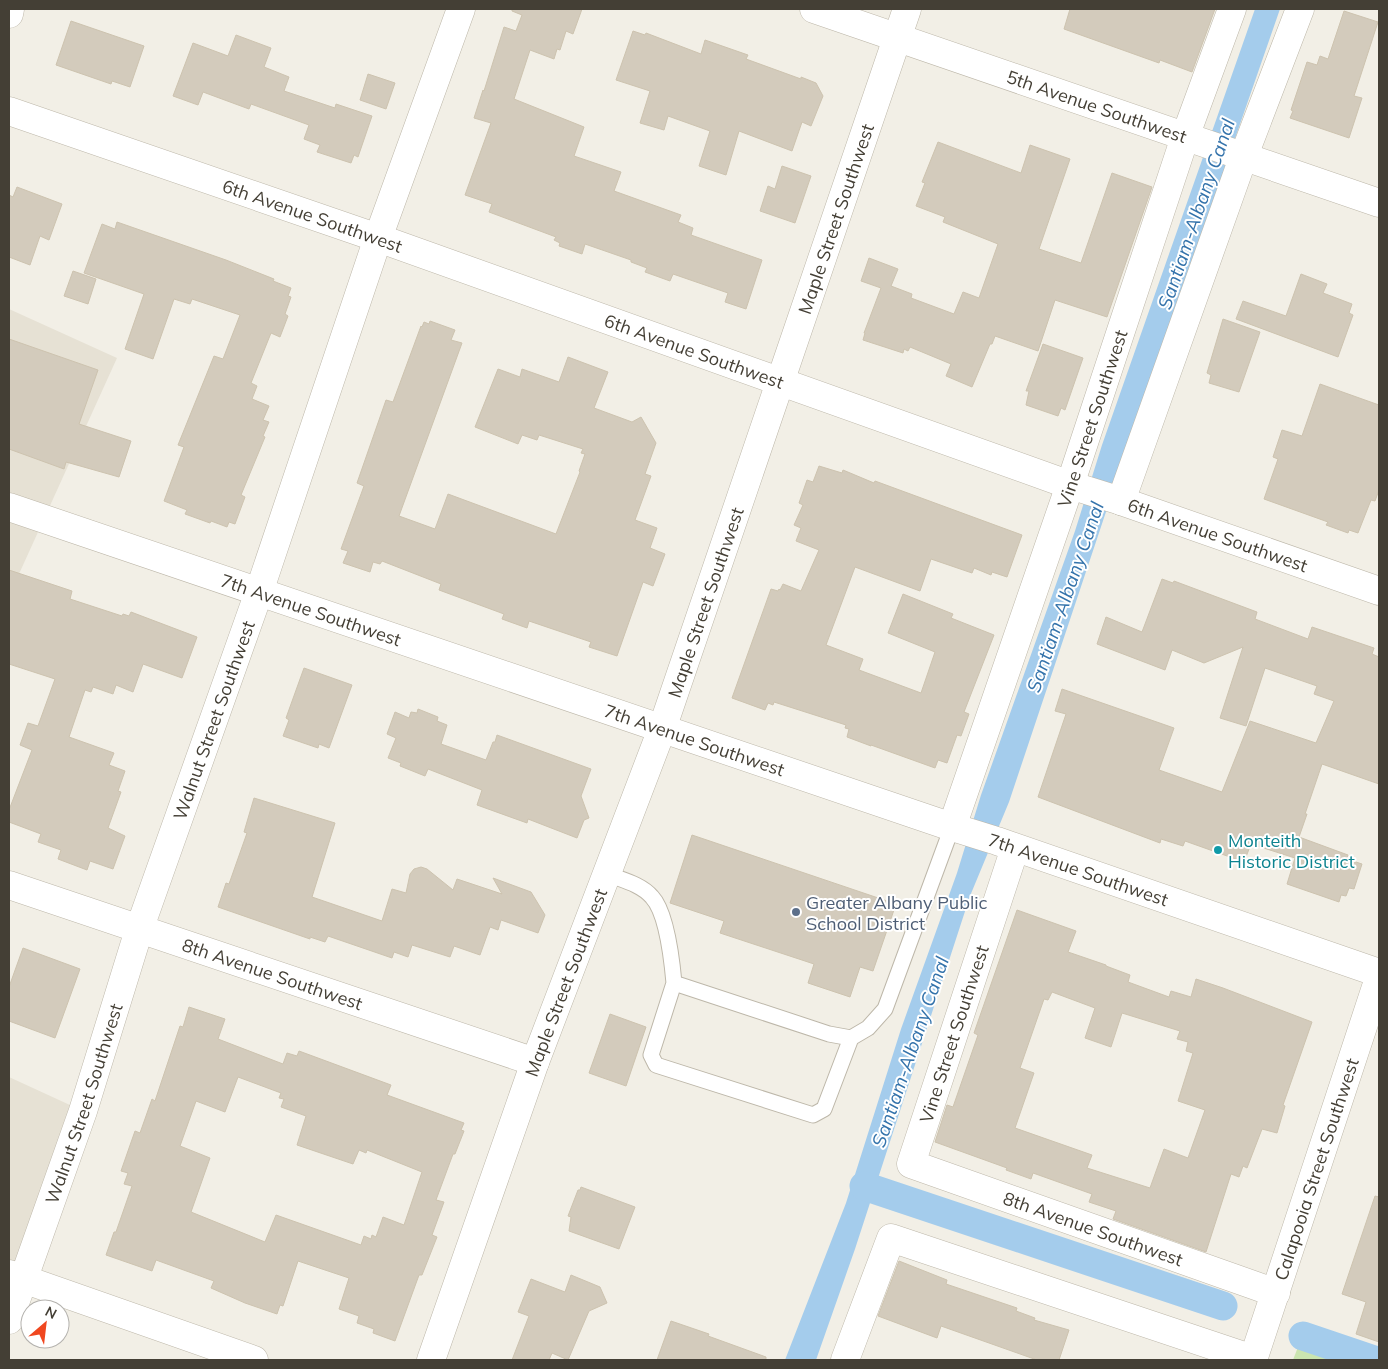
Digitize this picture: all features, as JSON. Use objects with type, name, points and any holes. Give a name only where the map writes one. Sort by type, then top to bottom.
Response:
[{"type":"street","points":[[9,14],[10,9]]},
{"type":"street","name":"Walnut Street Southwest","points":[[9,1320],[16,1277],[83,1111],[139,930],[259,592],[378,238],[461,9]]},
{"type":"street","name":"5th Avenue Southwest","points":[[814,9],[1379,204]]},
{"type":"street","name":"Maple Street Southwest","points":[[431,1360],[535,1062],[662,729],[907,9]]},
{"type":"street","name":"Vine Street Southwest","points":[[960,830],[1193,140],[1232,9]]},
{"type":"street","points":[[1118,500],[1238,155],[1300,9]]},
{"type":"street","name":"6th Avenue Southwest","points":[[9,111],[378,238],[1077,487],[1379,591]]},
{"type":"street","name":"7th Avenue Southwest","points":[[9,507],[1006,844],[1379,973]]},
{"type":"street","name":"Vine Street Southwest","points":[[911,1164],[1006,844]]},
{"type":"street","name":"8th Avenue Southwest","points":[[9,885],[535,1062]]},
{"type":"street","name":"Calapooia Street Southwest","points":[[1253,1360],[1379,978]]},
{"type":"street","name":"8th Avenue Southwest","points":[[911,1164],[1276,1293]]},
{"type":"street","points":[[846,1360],[891,1238],[1253,1360]]},
{"type":"street","points":[[16,1277],[254,1360]]},
{"type":"lane","points":[[607,874],[636,885],[653,897],[663,919],[672,953],[674,983],[650,1056],[656,1065],[813,1115],[824,1109],[851,1038],[868,1028],[885,1008],[960,830]]},
{"type":"lane","points":[[674,983],[829,1034],[851,1038]]},
{"type":"shaded area","points":[[9,309],[117,358],[9,596]]},
{"type":"shaded area","points":[[9,1077],[83,1111],[23,1279],[9,1274]]},
{"type":"green space","points":[[1301,1339],[1362,1360],[1293,1360]]},
{"type":"water","points":[[1255,9],[1280,9],[1125,455],[1009,802],[970,896],[855,1249],[816,1360],[785,1360],[846,1203],[901,1029],[957,873],[981,795],[1075,531],[1102,445]]},
{"type":"building","points":[[512,9],[582,9],[573,34],[566,31],[560,50],[557,49],[554,59],[530,50],[514,99],[584,127],[574,156],[621,172],[614,191],[681,215],[678,222],[693,228],[691,235],[762,260],[746,309],[725,302],[728,293],[673,274],[670,281],[645,272],[647,268],[631,262],[631,260],[585,244],[582,254],[559,246],[560,243],[554,240],[556,237],[489,212],[492,204],[465,195],[491,123],[474,118],[504,27],[516,31],[522,15],[512,11]]},
{"type":"building","points":[[1070,9],[1215,9],[1192,72],[1160,60],[1159,63],[1064,29]]},
{"type":"building","points":[[1344,11],[1378,22],[1354,96],[1362,98],[1349,138],[1290,118],[1307,62],[1317,65],[1320,56],[1328,59]]},
{"type":"building","points":[[71,21],[144,46],[130,87],[112,81],[111,84],[56,65]]},
{"type":"building","points":[[633,31],[645,35],[646,33],[701,54],[705,40],[748,55],[746,59],[816,83],[823,96],[811,126],[802,122],[792,151],[739,131],[726,175],[699,166],[710,131],[668,116],[664,130],[640,123],[650,91],[616,80]]},
{"type":"building","points":[[236,35],[271,48],[264,67],[289,77],[284,91],[335,108],[336,104],[372,116],[358,157],[354,155],[351,163],[317,152],[320,145],[304,139],[309,125],[251,104],[249,109],[203,92],[198,105],[173,96],[193,43],[228,56]]},
{"type":"building","points":[[368,74],[395,83],[386,109],[360,100]]},
{"type":"building","points":[[938,142],[1021,173],[1030,145],[1070,159],[1039,249],[1081,263],[1112,173],[1152,187],[1107,317],[1055,300],[1038,351],[995,336],[972,387],[946,376],[951,364],[910,347],[908,351],[904,349],[903,353],[863,340],[881,288],[861,281],[869,258],[898,269],[891,286],[912,294],[911,298],[954,314],[963,292],[979,298],[998,244],[943,222],[945,217],[916,206],[925,183],[922,182]]},
{"type":"building","points":[[782,166],[811,176],[795,223],[760,211],[768,186],[775,189]]},
{"type":"building","points":[[17,187],[62,204],[49,240],[40,236],[30,265],[9,257],[9,195],[13,197]]},
{"type":"building","points":[[117,222],[226,260],[274,279],[273,281],[291,288],[288,296],[291,297],[285,314],[288,316],[280,337],[271,333],[251,383],[257,386],[252,399],[269,406],[263,420],[269,422],[263,436],[265,437],[241,495],[245,497],[235,524],[229,522],[227,527],[211,521],[210,523],[185,514],[187,510],[164,501],[184,447],[178,445],[214,356],[223,359],[240,315],[192,299],[190,304],[174,299],[153,359],[125,349],[144,294],[84,273],[102,224],[115,229]]},
{"type":"building","points":[[73,271],[96,279],[88,304],[64,296]]},
{"type":"building","points":[[1301,274],[1327,284],[1323,293],[1352,304],[1349,313],[1353,315],[1338,357],[1236,319],[1243,301],[1286,316]]},
{"type":"building","points":[[1223,319],[1260,332],[1239,392],[1209,383],[1211,375],[1207,373]]},
{"type":"building","points":[[430,321],[455,330],[451,340],[462,343],[399,516],[435,529],[448,494],[556,534],[585,454],[581,453],[583,449],[539,435],[537,440],[522,435],[518,444],[475,427],[498,369],[520,377],[522,369],[559,382],[568,357],[608,372],[594,408],[632,422],[641,417],[656,443],[645,474],[651,476],[635,520],[657,528],[650,548],[665,554],[653,586],[643,582],[617,656],[589,647],[591,642],[529,621],[527,628],[502,619],[504,614],[439,590],[441,584],[382,561],[380,564],[373,562],[370,572],[343,563],[348,551],[341,549],[364,486],[357,483],[386,400],[393,402],[421,326],[424,322],[429,324]]},
{"type":"building","points":[[9,339],[98,370],[79,424],[131,441],[119,477],[66,462],[64,469],[9,449]]},
{"type":"building","points":[[1043,344],[1083,358],[1065,410],[1061,408],[1058,416],[1026,405],[1029,391],[1026,391]]},
{"type":"building","points":[[1320,384],[1379,405],[1379,490],[1375,501],[1371,500],[1358,533],[1349,530],[1348,533],[1326,525],[1328,522],[1264,499],[1278,459],[1273,457],[1282,430],[1302,436]]},
{"type":"building","points":[[819,466],[842,473],[843,470],[874,483],[875,481],[1022,535],[1007,577],[992,572],[991,575],[974,568],[972,573],[931,559],[920,591],[855,567],[826,645],[863,659],[859,670],[921,693],[935,652],[888,633],[903,594],[953,614],[951,618],[994,635],[964,712],[969,714],[961,736],[957,735],[947,763],[938,760],[935,768],[847,737],[849,729],[845,728],[846,725],[774,702],[773,705],[768,703],[765,710],[732,698],[771,589],[778,591],[783,584],[801,591],[819,550],[796,541],[801,528],[794,525],[803,505],[799,503],[807,480],[813,482]]},
{"type":"building","points":[[9,570],[72,591],[70,599],[122,616],[123,614],[129,616],[131,612],[197,637],[182,678],[143,664],[133,692],[116,685],[113,694],[93,687],[91,692],[85,690],[69,737],[114,753],[109,765],[125,771],[118,791],[121,792],[108,828],[125,836],[113,869],[90,861],[87,870],[58,859],[61,850],[38,842],[41,834],[9,822],[9,810],[32,750],[20,745],[28,723],[38,726],[55,679],[9,664]]},
{"type":"building","points":[[1162,579],[1173,583],[1174,581],[1257,612],[1255,619],[1308,639],[1312,627],[1374,648],[1372,654],[1379,657],[1379,784],[1322,764],[1299,837],[1348,855],[1347,859],[1362,864],[1354,889],[1349,888],[1346,896],[1341,895],[1339,902],[1287,884],[1295,858],[1251,844],[1244,862],[1185,841],[1183,846],[1161,839],[1160,843],[1038,797],[1066,714],[1055,711],[1062,689],[1174,728],[1159,770],[1222,792],[1250,721],[1316,743],[1334,701],[1314,694],[1317,686],[1265,668],[1246,726],[1220,718],[1243,647],[1204,663],[1172,650],[1165,670],[1097,644],[1106,617],[1142,632]]},
{"type":"building","points":[[304,668],[352,685],[329,748],[319,744],[318,748],[283,736],[289,720],[286,718]]},
{"type":"building","points":[[418,709],[438,717],[437,721],[447,725],[441,744],[486,760],[497,735],[591,769],[581,796],[589,818],[584,820],[577,838],[528,819],[527,823],[477,805],[482,790],[428,769],[425,776],[400,766],[401,763],[388,758],[396,738],[387,734],[395,712],[409,718],[411,712],[417,713]]},
{"type":"building","points":[[254,798],[335,823],[312,897],[382,921],[392,889],[406,893],[410,874],[414,869],[421,867],[427,869],[453,890],[457,879],[502,894],[493,878],[531,892],[545,915],[538,933],[501,920],[498,930],[490,927],[480,955],[454,946],[450,957],[412,945],[408,957],[394,952],[392,958],[328,936],[325,942],[310,937],[310,939],[218,907],[226,883],[229,884],[247,833],[244,832]]},
{"type":"building","name":"Greater Albany Public School District","points":[[692,835],[896,904],[873,971],[860,967],[850,997],[808,983],[814,964],[720,933],[724,921],[670,903]]},
{"type":"building","points":[[1017,910],[1076,931],[1068,952],[1130,975],[1128,982],[1169,997],[1171,991],[1191,997],[1196,979],[1312,1022],[1283,1105],[1285,1106],[1277,1133],[1262,1129],[1247,1168],[1243,1166],[1239,1177],[1231,1174],[1206,1252],[1113,1219],[1116,1211],[1089,1202],[1092,1194],[1033,1173],[1031,1179],[1006,1170],[1007,1168],[935,1142],[947,1105],[953,1107],[978,1035],[974,1033]],"holes":[[[1052,992],[1095,1008],[1085,1038],[1111,1047],[1122,1013],[1180,1031],[1177,1039],[1188,1042],[1186,1051],[1193,1053],[1178,1101],[1205,1110],[1188,1158],[1164,1149],[1150,1188],[1087,1168],[1092,1155],[1015,1128],[1034,1073],[1020,1068],[1044,999],[1048,1000]]]},
{"type":"building","points":[[23,948],[80,969],[55,1038],[9,1021],[9,987]]},
{"type":"building","points":[[189,1007],[225,1019],[218,1039],[283,1064],[287,1053],[297,1056],[299,1051],[391,1085],[387,1095],[464,1123],[461,1130],[464,1131],[455,1154],[453,1154],[436,1200],[444,1202],[432,1235],[437,1237],[422,1275],[419,1275],[395,1341],[373,1333],[374,1329],[357,1323],[359,1316],[339,1309],[349,1278],[298,1261],[283,1306],[280,1305],[277,1314],[211,1288],[214,1281],[156,1260],[152,1271],[106,1255],[132,1186],[124,1184],[128,1173],[121,1171],[135,1131],[140,1133],[152,1099],[155,1101],[180,1026],[183,1027]],"holes":[[[238,1077],[281,1093],[279,1098],[284,1099],[281,1107],[306,1116],[297,1145],[353,1164],[359,1150],[366,1153],[367,1150],[422,1172],[404,1225],[383,1217],[376,1237],[372,1235],[371,1239],[364,1236],[361,1245],[276,1215],[265,1242],[191,1212],[210,1158],[180,1146],[196,1101],[225,1112]]]},
{"type":"building","points":[[610,1014],[646,1027],[626,1086],[589,1073]]},
{"type":"building","points":[[581,1187],[635,1207],[619,1249],[569,1231],[571,1217],[568,1216],[578,1190]]},
{"type":"building","points":[[1375,1196],[1379,1197],[1379,1342],[1356,1334],[1366,1302],[1342,1294]]},
{"type":"building","points":[[899,1261],[947,1280],[946,1284],[1017,1308],[1016,1311],[1035,1318],[1034,1320],[1069,1330],[1059,1360],[1037,1360],[941,1326],[937,1338],[878,1316]]},
{"type":"building","points":[[571,1275],[600,1287],[607,1303],[589,1311],[568,1360],[552,1353],[549,1360],[512,1360],[529,1316],[518,1312],[531,1279],[565,1292]]},
{"type":"building","points":[[671,1321],[766,1357],[766,1360],[657,1360]]},
{"type":"waterway","name":"Santiam-Albany Canal","points":[[864,1186],[1223,1306]]},
{"type":"waterway","name":"Santiam-Albany Canal","points":[[1303,1336],[1374,1360]]},
{"type":"place","name":"Monteith Historic District","points":[[1218,850]]},
{"type":"place","name":"Greater Albany Public School District","points":[[796,912]]}]
